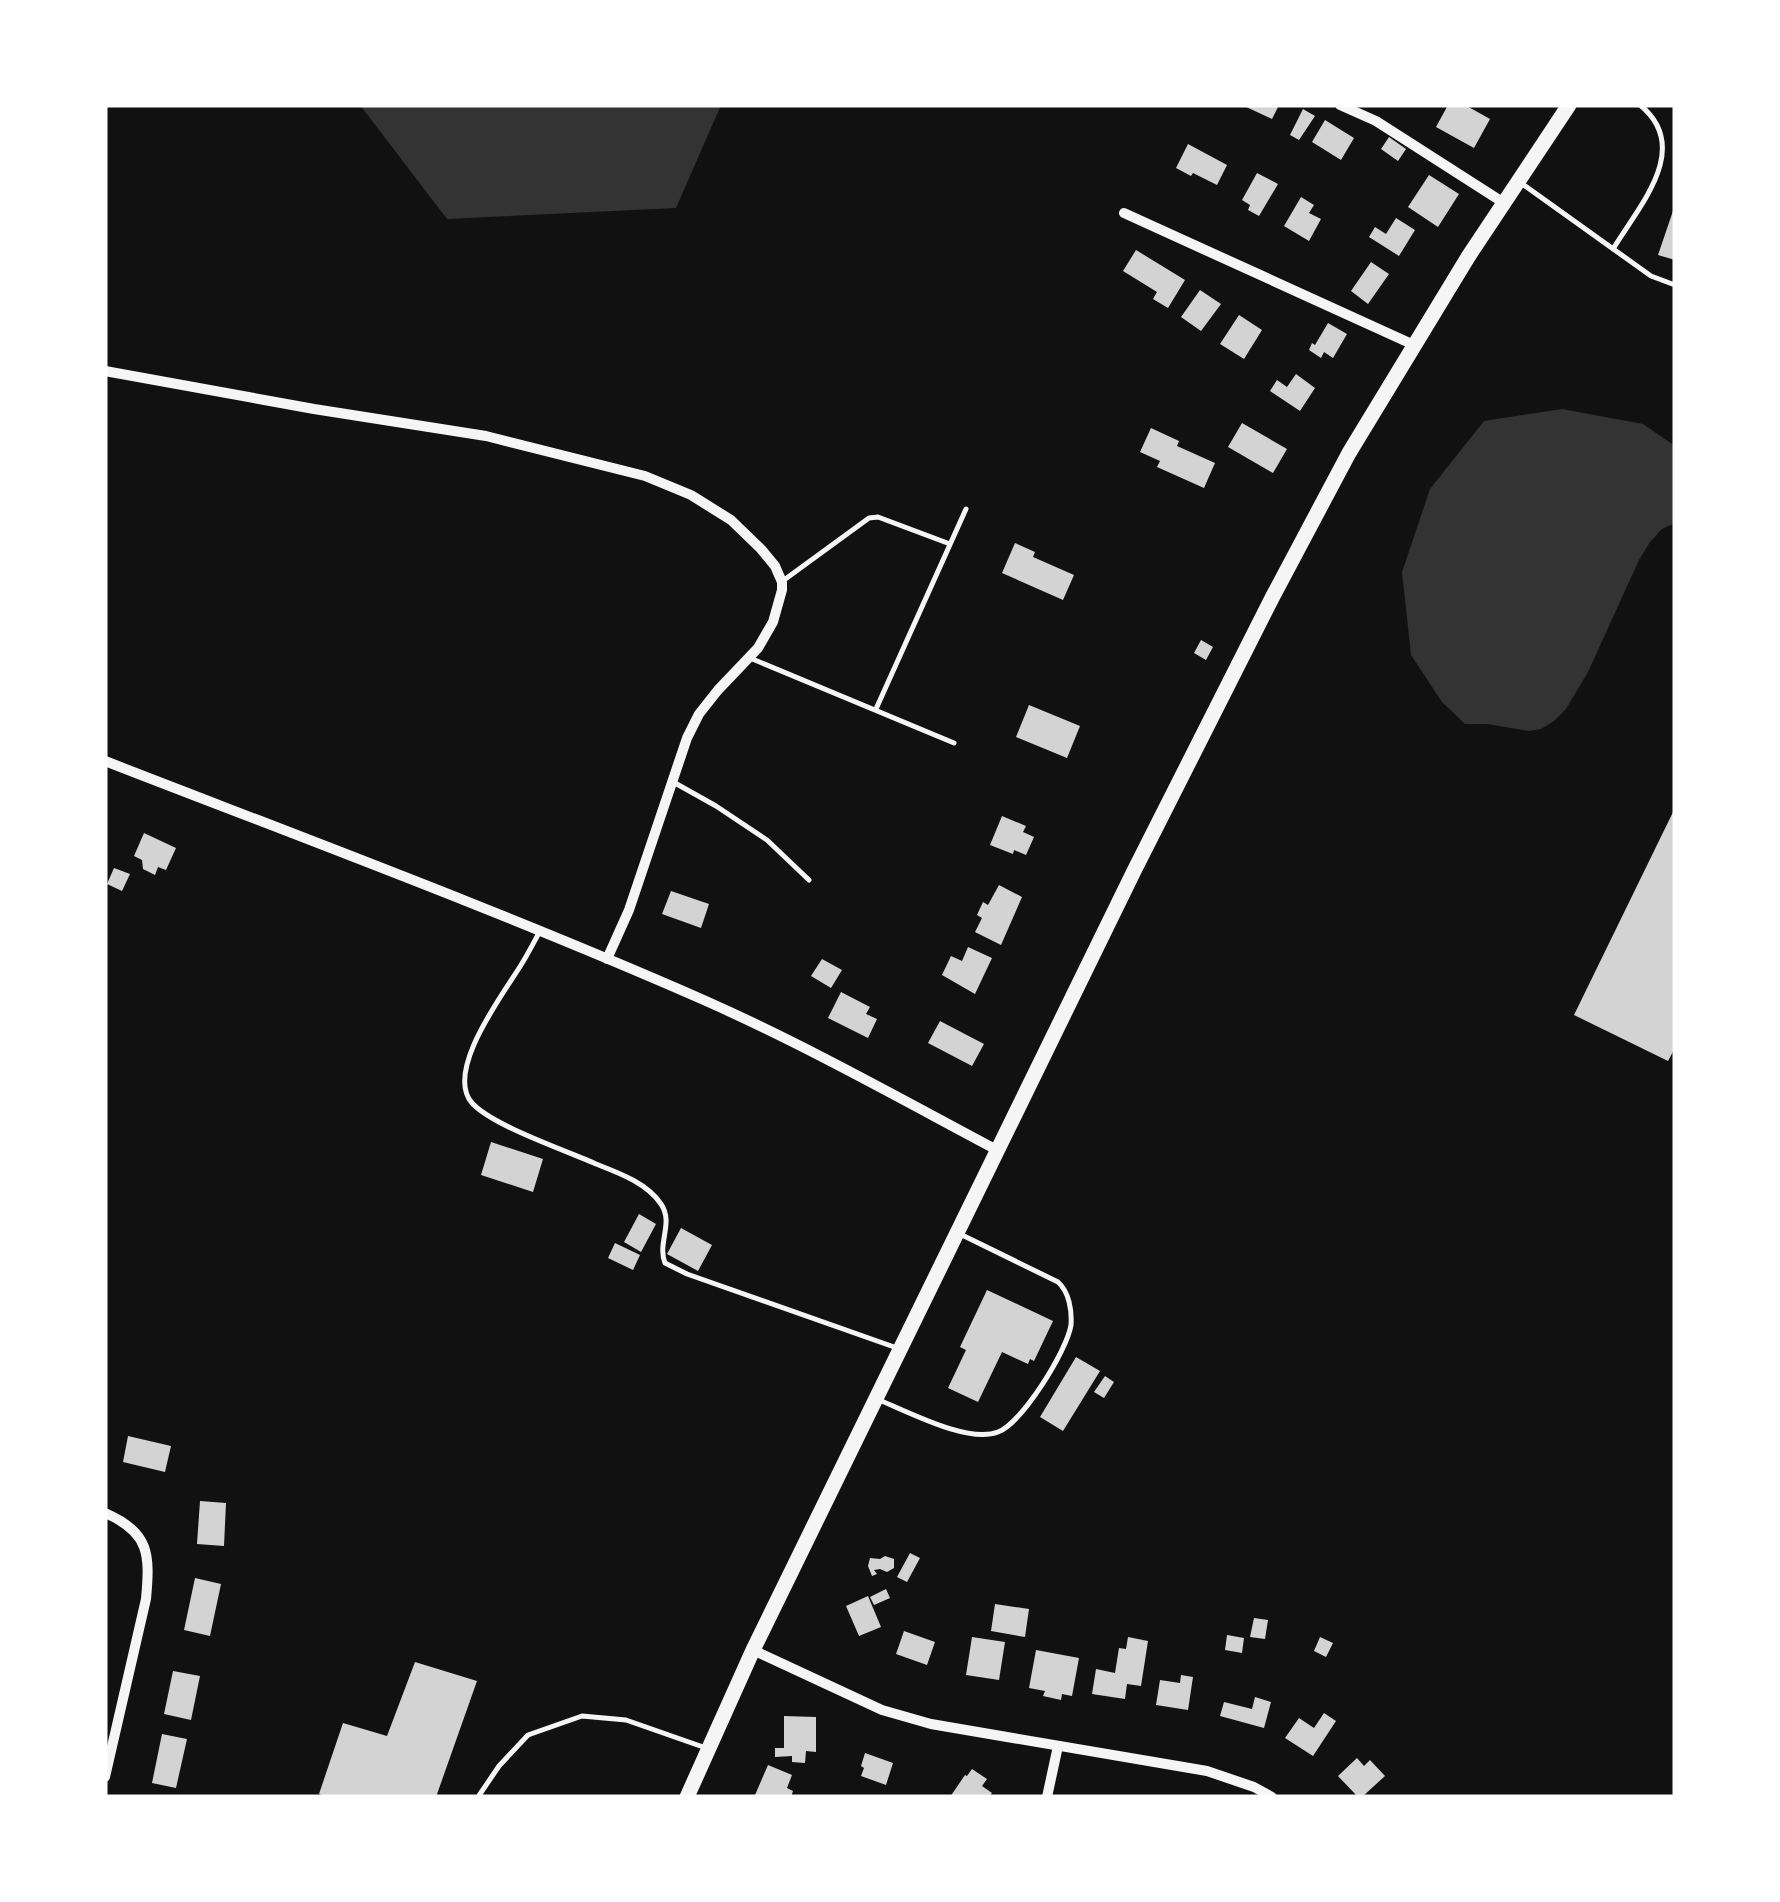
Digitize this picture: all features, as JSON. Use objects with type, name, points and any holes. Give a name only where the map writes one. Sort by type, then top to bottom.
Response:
[{"type":"main road","points":[[688,1797],[754,1650],[1134,871],[1348,453],[1468,256],[1569,105]]},
{"type":"street","points":[[1340,105],[1376,121],[1504,202]]},
{"type":"street","points":[[1124,213],[1414,345]]},
{"type":"street","points":[[105,371],[486,436],[644,476],[691,495],[731,520],[775,566],[782,590],[773,622],[750,658],[699,714],[687,738],[607,960]]},
{"type":"street","points":[[105,761],[540,931],[706,1002],[782,1037],[997,1150]]},
{"type":"street","points":[[105,1513],[125,1521],[138,1533],[146,1549],[148,1570],[146,1599],[105,1773]]},
{"type":"street","points":[[754,1650],[882,1710],[931,1724],[1207,1771],[1272,1797]]},
{"type":"street","points":[[1047,1797],[1058,1746]]},
{"type":"lane","points":[[1613,249],[1657,176],[1664,155],[1663,136],[1653,116],[1640,105]]},
{"type":"lane","points":[[1518,182],[1650,276],[1675,285]]},
{"type":"lane","points":[[876,708],[966,509]]},
{"type":"lane","points":[[782,582],[869,518],[878,517],[950,544]]},
{"type":"lane","points":[[750,658],[954,743]]},
{"type":"lane","points":[[672,782],[767,840],[809,880]]},
{"type":"lane","points":[[540,931],[474,1044],[466,1065],[470,1101],[496,1121],[650,1190],[664,1207],[667,1226],[661,1254],[665,1263],[900,1349]]},
{"type":"lane","points":[[876,1399],[952,1429],[980,1435],[1000,1432],[1036,1396],[1066,1342],[1071,1324],[1065,1289],[957,1233]]},
{"type":"lane","points":[[478,1797],[499,1766],[528,1735],[582,1716],[626,1720],[709,1749]]},
{"type":"shaded area","points":[[360,105],[721,105],[676,208],[447,219]]},
{"type":"shaded area","points":[[1562,409],[1643,424],[1675,446],[1675,523],[1662,529],[1639,560],[1588,672],[1566,709],[1554,721],[1529,731],[1465,724],[1442,702],[1411,655],[1402,572],[1430,489],[1484,421]]},
{"type":"building","points":[[1242,105],[1279,105],[1272,119]]},
{"type":"building","points":[[1448,105],[1465,105],[1490,119],[1474,148],[1436,127]]},
{"type":"building","points":[[1303,109],[1315,116],[1299,140],[1290,135]]},
{"type":"building","points":[[1325,120],[1354,138],[1341,160],[1312,142]]},
{"type":"building","points":[[1389,137],[1406,149],[1398,161],[1381,149]]},
{"type":"building","points":[[1188,144],[1227,165],[1217,185],[1176,168]]},
{"type":"building","points":[[1257,173],[1278,184],[1259,216],[1248,210],[1250,205],[1242,200]]},
{"type":"building","points":[[1429,175],[1459,194],[1438,227],[1408,207]]},
{"type":"building","points":[[1301,197],[1314,205],[1309,213],[1321,219],[1309,241],[1284,226]]},
{"type":"building","points":[[1675,208],[1675,260],[1658,255]]},
{"type":"building","points":[[1396,218],[1415,230],[1399,256],[1369,237],[1375,227],[1386,234]]},
{"type":"building","points":[[1136,250],[1185,280],[1168,308],[1153,299],[1157,292],[1123,271]]},
{"type":"building","points":[[1371,262],[1389,274],[1368,304],[1351,291]]},
{"type":"building","points":[[1200,290],[1221,304],[1201,331],[1181,317]]},
{"type":"building","points":[[1239,315],[1262,330],[1244,359],[1220,344]]},
{"type":"building","points":[[1328,323],[1347,334],[1333,358],[1324,352],[1321,358],[1309,350]]},
{"type":"building","points":[[1296,374],[1315,388],[1300,411],[1270,391],[1277,380],[1287,387]]},
{"type":"building","points":[[1242,423],[1287,449],[1273,473],[1228,447]]},
{"type":"building","points":[[1151,428],[1179,441],[1177,446],[1215,463],[1204,488],[1157,467],[1160,461],[1140,452]]},
{"type":"building","points":[[1015,543],[1035,552],[1033,557],[1074,575],[1063,600],[1002,573]]},
{"type":"building","points":[[1201,640],[1213,647],[1206,660],[1194,653]]},
{"type":"building","points":[[1029,705],[1080,726],[1067,758],[1016,737]]},
{"type":"building","points":[[1675,808],[1675,1048],[1668,1061],[1574,1015]]},
{"type":"building","points":[[1002,816],[1026,826],[1023,832],[1034,837],[1026,855],[990,845]]},
{"type":"building","points":[[144,833],[176,848],[166,870],[158,867],[155,875],[143,869],[142,860],[134,856]]},
{"type":"building","points":[[114,868],[130,874],[122,891],[107,884]]},
{"type":"building","points":[[999,885],[1022,897],[1001,945],[975,932],[982,918],[977,915],[983,902],[988,905]]},
{"type":"building","points":[[671,891],[709,904],[701,928],[662,914]]},
{"type":"building","points":[[968,947],[992,958],[975,994],[942,975],[951,956],[962,961]]},
{"type":"building","points":[[822,959],[842,970],[831,988],[811,976]]},
{"type":"building","points":[[841,992],[870,1007],[866,1014],[877,1019],[868,1038],[828,1018]]},
{"type":"building","points":[[940,1021],[984,1044],[972,1066],[928,1043]]},
{"type":"building","points":[[491,1142],[543,1159],[533,1192],[481,1175]]},
{"type":"building","points":[[639,1214],[656,1224],[641,1252],[624,1242]]},
{"type":"building","points":[[681,1228],[712,1245],[698,1271],[667,1254]]},
{"type":"building","points":[[615,1243],[640,1255],[633,1270],[608,1258]]},
{"type":"building","points":[[987,1290],[1053,1321],[1034,1361],[1030,1359],[1028,1364],[1002,1352],[978,1402],[948,1388],[966,1350],[960,1347]]},
{"type":"building","points":[[1076,1357],[1100,1371],[1063,1431],[1040,1417]]},
{"type":"building","points":[[1105,1376],[1114,1382],[1104,1398],[1094,1392]]},
{"type":"building","points":[[128,1436],[171,1446],[165,1472],[123,1462]]},
{"type":"building","points":[[200,1501],[226,1503],[224,1546],[197,1544]]},
{"type":"building","points":[[910,1553],[920,1558],[907,1582],[897,1577]]},
{"type":"building","points":[[870,1558],[894,1559],[894,1568],[887,1572],[874,1570],[877,1574],[872,1576]]},
{"type":"building","points":[[195,1578],[221,1584],[210,1636],[184,1630]]},
{"type":"building","points":[[886,1589],[890,1598],[874,1605],[870,1597]]},
{"type":"building","points":[[868,1596],[881,1627],[859,1636],[846,1606]]},
{"type":"building","points":[[995,1604],[1029,1609],[1025,1637],[991,1631]]},
{"type":"building","points":[[1254,1618],[1268,1620],[1265,1639],[1250,1637]]},
{"type":"building","points":[[904,1631],[935,1642],[927,1665],[896,1654]]},
{"type":"building","points":[[1227,1635],[1244,1638],[1242,1653],[1225,1650]]},
{"type":"building","points":[[972,1637],[1005,1642],[999,1680],[966,1675]]},
{"type":"building","points":[[1128,1637],[1148,1641],[1141,1686],[1127,1684],[1125,1699],[1092,1694],[1096,1669],[1115,1673],[1119,1648],[1126,1649]]},
{"type":"building","points":[[1320,1637],[1333,1643],[1326,1657],[1314,1651]]},
{"type":"building","points":[[1036,1650],[1079,1658],[1072,1696],[1062,1694],[1061,1700],[1029,1688]]},
{"type":"building","points":[[415,1662],[477,1681],[436,1797],[319,1794],[343,1723],[387,1736]]},
{"type":"building","points":[[173,1671],[200,1676],[191,1720],[164,1714]]},
{"type":"building","points":[[1181,1675],[1193,1677],[1188,1710],[1156,1705],[1160,1680],[1180,1683]]},
{"type":"building","points":[[1255,1697],[1271,1702],[1264,1728],[1220,1716],[1224,1702],[1252,1709]]},
{"type":"building","points":[[1324,1713],[1336,1721],[1313,1756],[1285,1738],[1299,1718],[1314,1728]]},
{"type":"building","points":[[784,1716],[816,1717],[816,1752],[806,1751],[805,1763],[792,1762],[792,1756],[775,1757],[775,1748],[784,1748]]},
{"type":"building","points":[[162,1734],[187,1739],[176,1788],[152,1783]]},
{"type":"building","points":[[865,1753],[893,1763],[886,1785],[861,1776]]},
{"type":"building","points":[[1357,1758],[1364,1766],[1370,1760],[1385,1776],[1362,1797],[1338,1776]]},
{"type":"building","points":[[768,1765],[792,1775],[787,1788],[793,1791],[791,1797],[755,1795]]},
{"type":"building","points":[[972,1769],[987,1779],[982,1786],[992,1793],[989,1797],[950,1797],[965,1775]]}]
